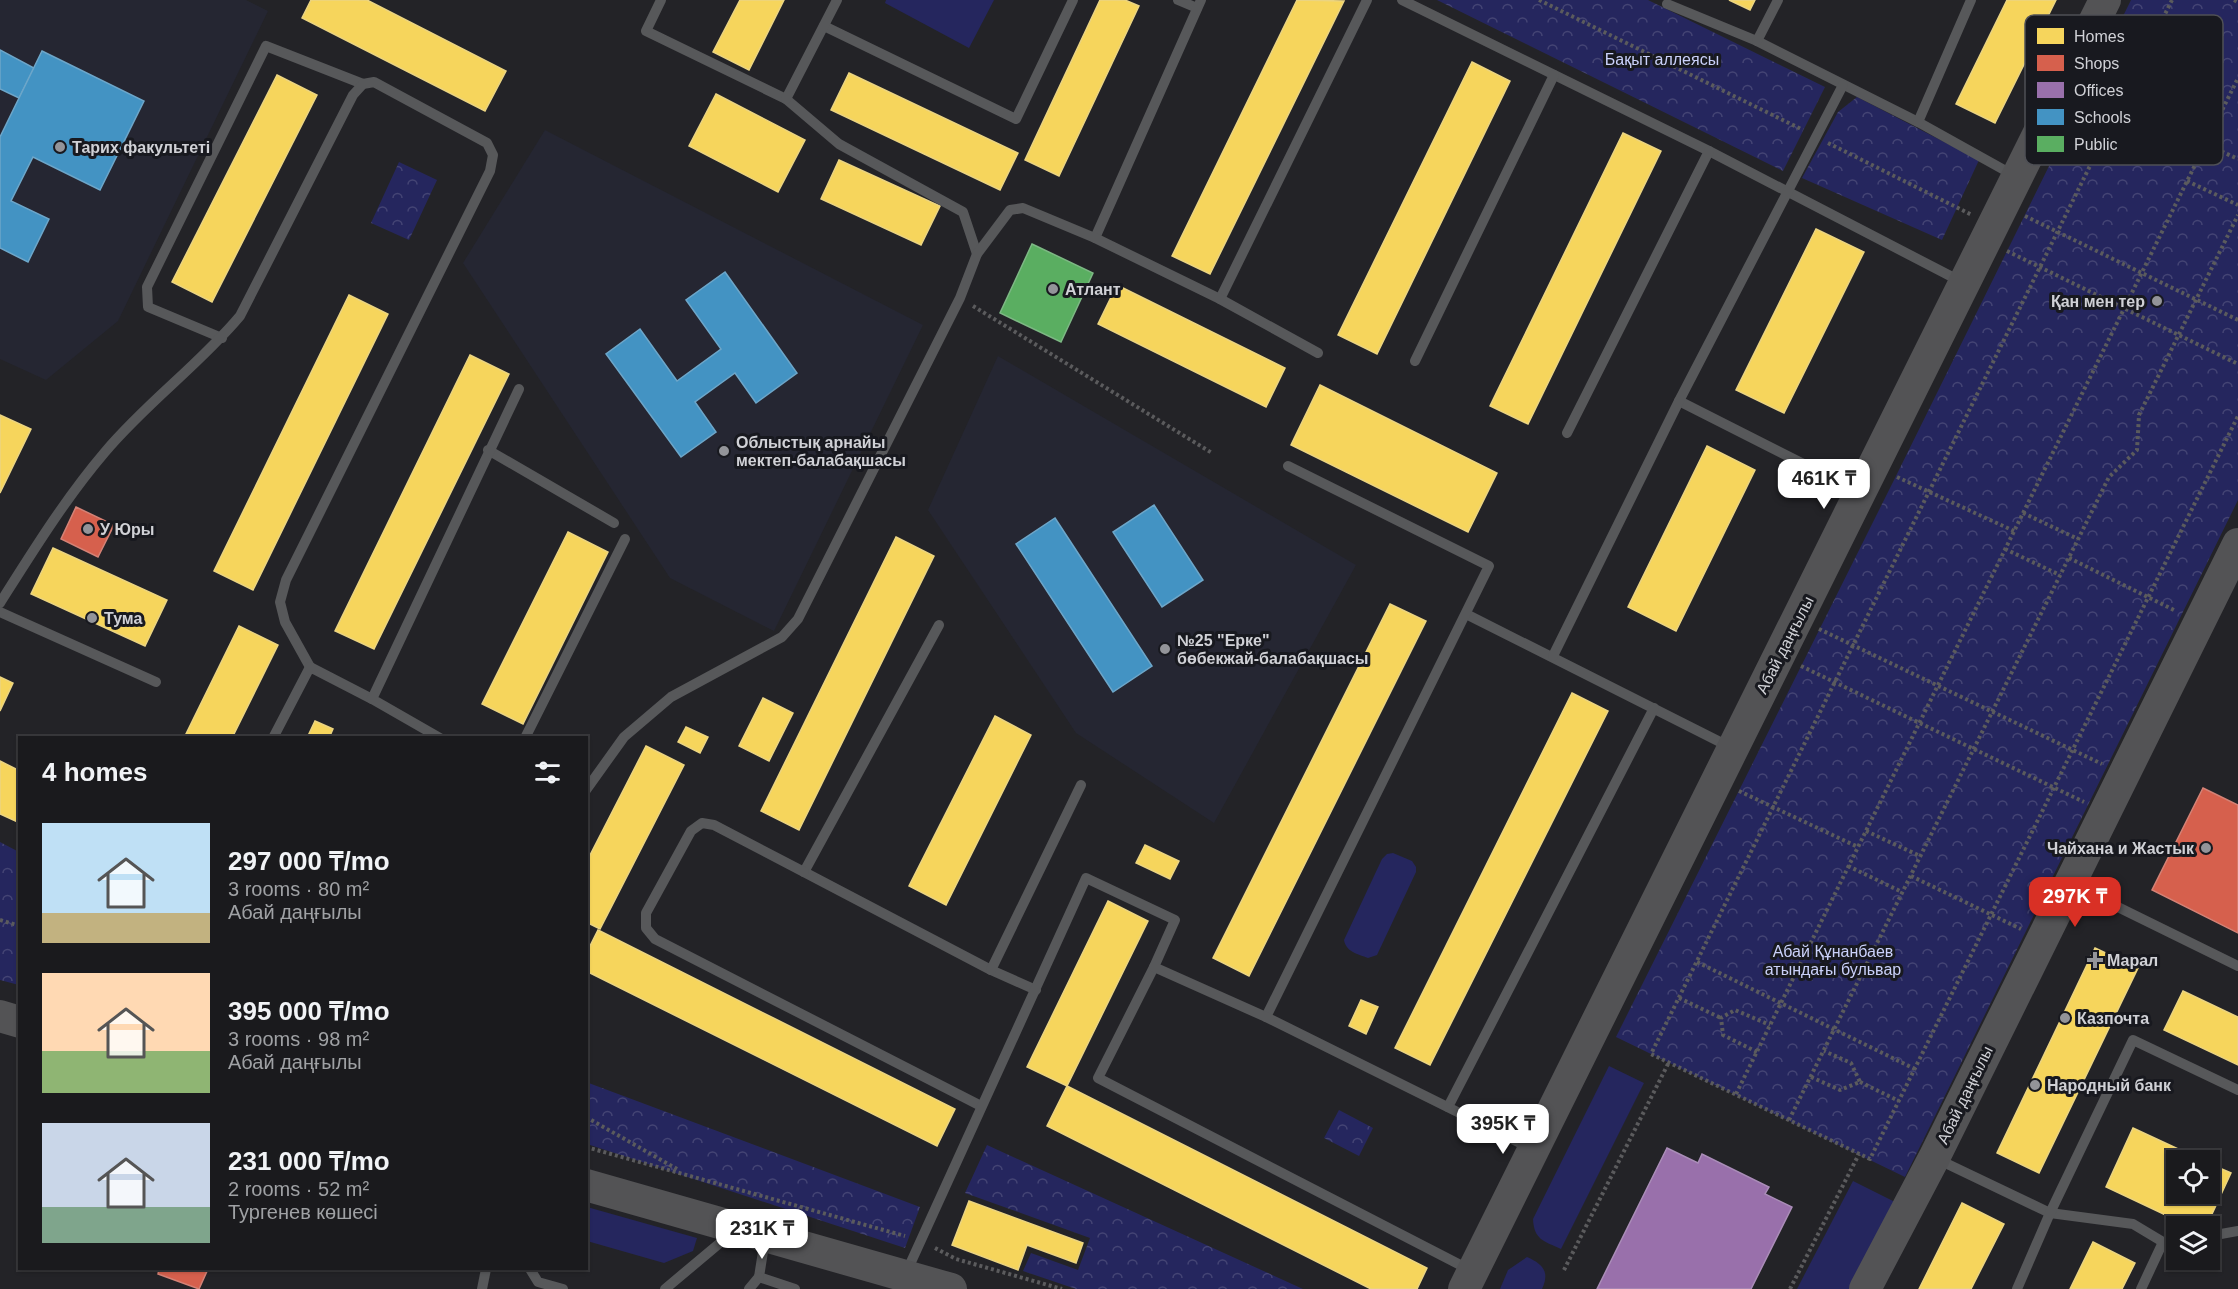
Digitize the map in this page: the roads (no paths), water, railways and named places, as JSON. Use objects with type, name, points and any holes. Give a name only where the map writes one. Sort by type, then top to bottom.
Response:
[{"type":"main road","name":"Абай даңғылы","points":[[2097,15],[2105,0]]},
{"type":"main road","name":"Абай даңғылы","points":[[1468,1280],[1965,284],[2025,158]]},
{"type":"main road","name":"Абай даңғылы","points":[[1865,1289],[1934,1158],[2238,544]]},
{"type":"main road","points":[[0,1016],[18,1021]]},
{"type":"main road","points":[[588,1186],[943,1288]]},
{"type":"lane","points":[[661,0],[646,31],[786,99],[839,144],[963,212],[977,254]]},
{"type":"lane","points":[[786,99],[837,0]]},
{"type":"lane","points":[[824,26],[1016,118],[1073,0]]},
{"type":"lane","points":[[1095,238],[1199,4],[1178,0]]},
{"type":"lane","points":[[1220,299],[1367,0]]},
{"type":"lane","points":[[1402,0],[1709,151],[1965,284]]},
{"type":"lane","points":[[1757,41],[1778,0]]},
{"type":"lane","points":[[1918,122],[1971,0]]},
{"type":"lane","points":[[1667,4],[1757,41],[1918,122],[2016,176]]},
{"type":"lane","points":[[222,338],[148,307],[147,287],[266,46],[363,84],[374,82],[487,143],[493,155],[490,171],[286,580],[280,602],[285,622],[310,667],[437,736]]},
{"type":"lane","points":[[1415,361],[1554,75]]},
{"type":"lane","points":[[0,603],[58,512],[105,451],[152,402],[222,338],[240,316],[353,95],[363,84]]},
{"type":"lane","points":[[1553,656],[1679,401],[1844,85]]},
{"type":"lane","points":[[1567,433],[1709,151]]},
{"type":"lane","points":[[588,787],[624,737],[671,697],[782,637],[798,619],[960,298],[977,254],[1010,210],[1023,208],[1095,238],[1220,299],[1318,353]]},
{"type":"lane","points":[[372,699],[488,450],[519,389]]},
{"type":"lane","points":[[1679,401],[1861,493]]},
{"type":"lane","points":[[488,450],[614,522]]},
{"type":"lane","points":[[1266,1017],[1489,566],[1288,466]]},
{"type":"lane","points":[[526,736],[625,539]]},
{"type":"lane","points":[[0,612],[156,682]]},
{"type":"lane","points":[[1466,614],[1733,749]]},
{"type":"lane","points":[[804,872],[939,625]]},
{"type":"lane","points":[[274,736],[310,667]]},
{"type":"lane","points":[[1448,1107],[1654,708]]},
{"type":"lane","points":[[991,970],[1081,785]]},
{"type":"lane","points":[[981,1107],[655,939],[646,928],[646,913],[691,831],[702,823],[714,825],[991,970],[1036,990]]},
{"type":"lane","points":[[904,1275],[1086,878],[1175,920],[1154,968],[1098,1078],[1468,1280]]},
{"type":"lane","points":[[2070,884],[2238,966]]},
{"type":"lane","points":[[1154,968],[1266,1017],[1533,1150]]},
{"type":"lane","points":[[2017,1289],[2050,1213],[2133,1040],[2238,1090]]},
{"type":"lane","points":[[1934,1158],[2050,1213],[2133,1224],[2163,1242],[2166,1242]]},
{"type":"lane","points":[[665,1289],[752,1232],[759,1276],[749,1289]]},
{"type":"lane","points":[[2220,1235],[2238,1232]]},
{"type":"lane","points":[[2141,1289],[2163,1242]]},
{"type":"lane","points":[[482,1289],[486,1270]]},
{"type":"lane","points":[[531,1270],[538,1282],[563,1289]]},
{"type":"lane","points":[[759,1276],[795,1289]]},
{"type":"place","name":"Тарих факультеті","points":[[60,147]]},
{"type":"place","name":"Атлант","points":[[1053,289]]},
{"type":"place","name":"Қан мен тер","points":[[2157,301]]},
{"type":"place","name":"Облыстық арнайы мектеп-балабақшасы","points":[[724,451]]},
{"type":"place","name":"У Юры","points":[[88,529]]},
{"type":"place","name":"Тума","points":[[92,618]]},
{"type":"place","name":"№25 \"Ерке\" бөбекжай-балабақшасы","points":[[1165,649]]},
{"type":"place","name":"Чайхана и Жастык","points":[[2206,848]]},
{"type":"place","name":"Марал","points":[[2095,960]]},
{"type":"place","name":"Казпочта","points":[[2065,1018]]},
{"type":"place","name":"Народный банк","points":[[2035,1085]]},
{"type":"park label","name":"Бақыт аллеясы","points":[[1662,59]]},
{"type":"park label","name":"Абай Құнанбаев атындағы бульвар","points":[[1833,960]]}]
